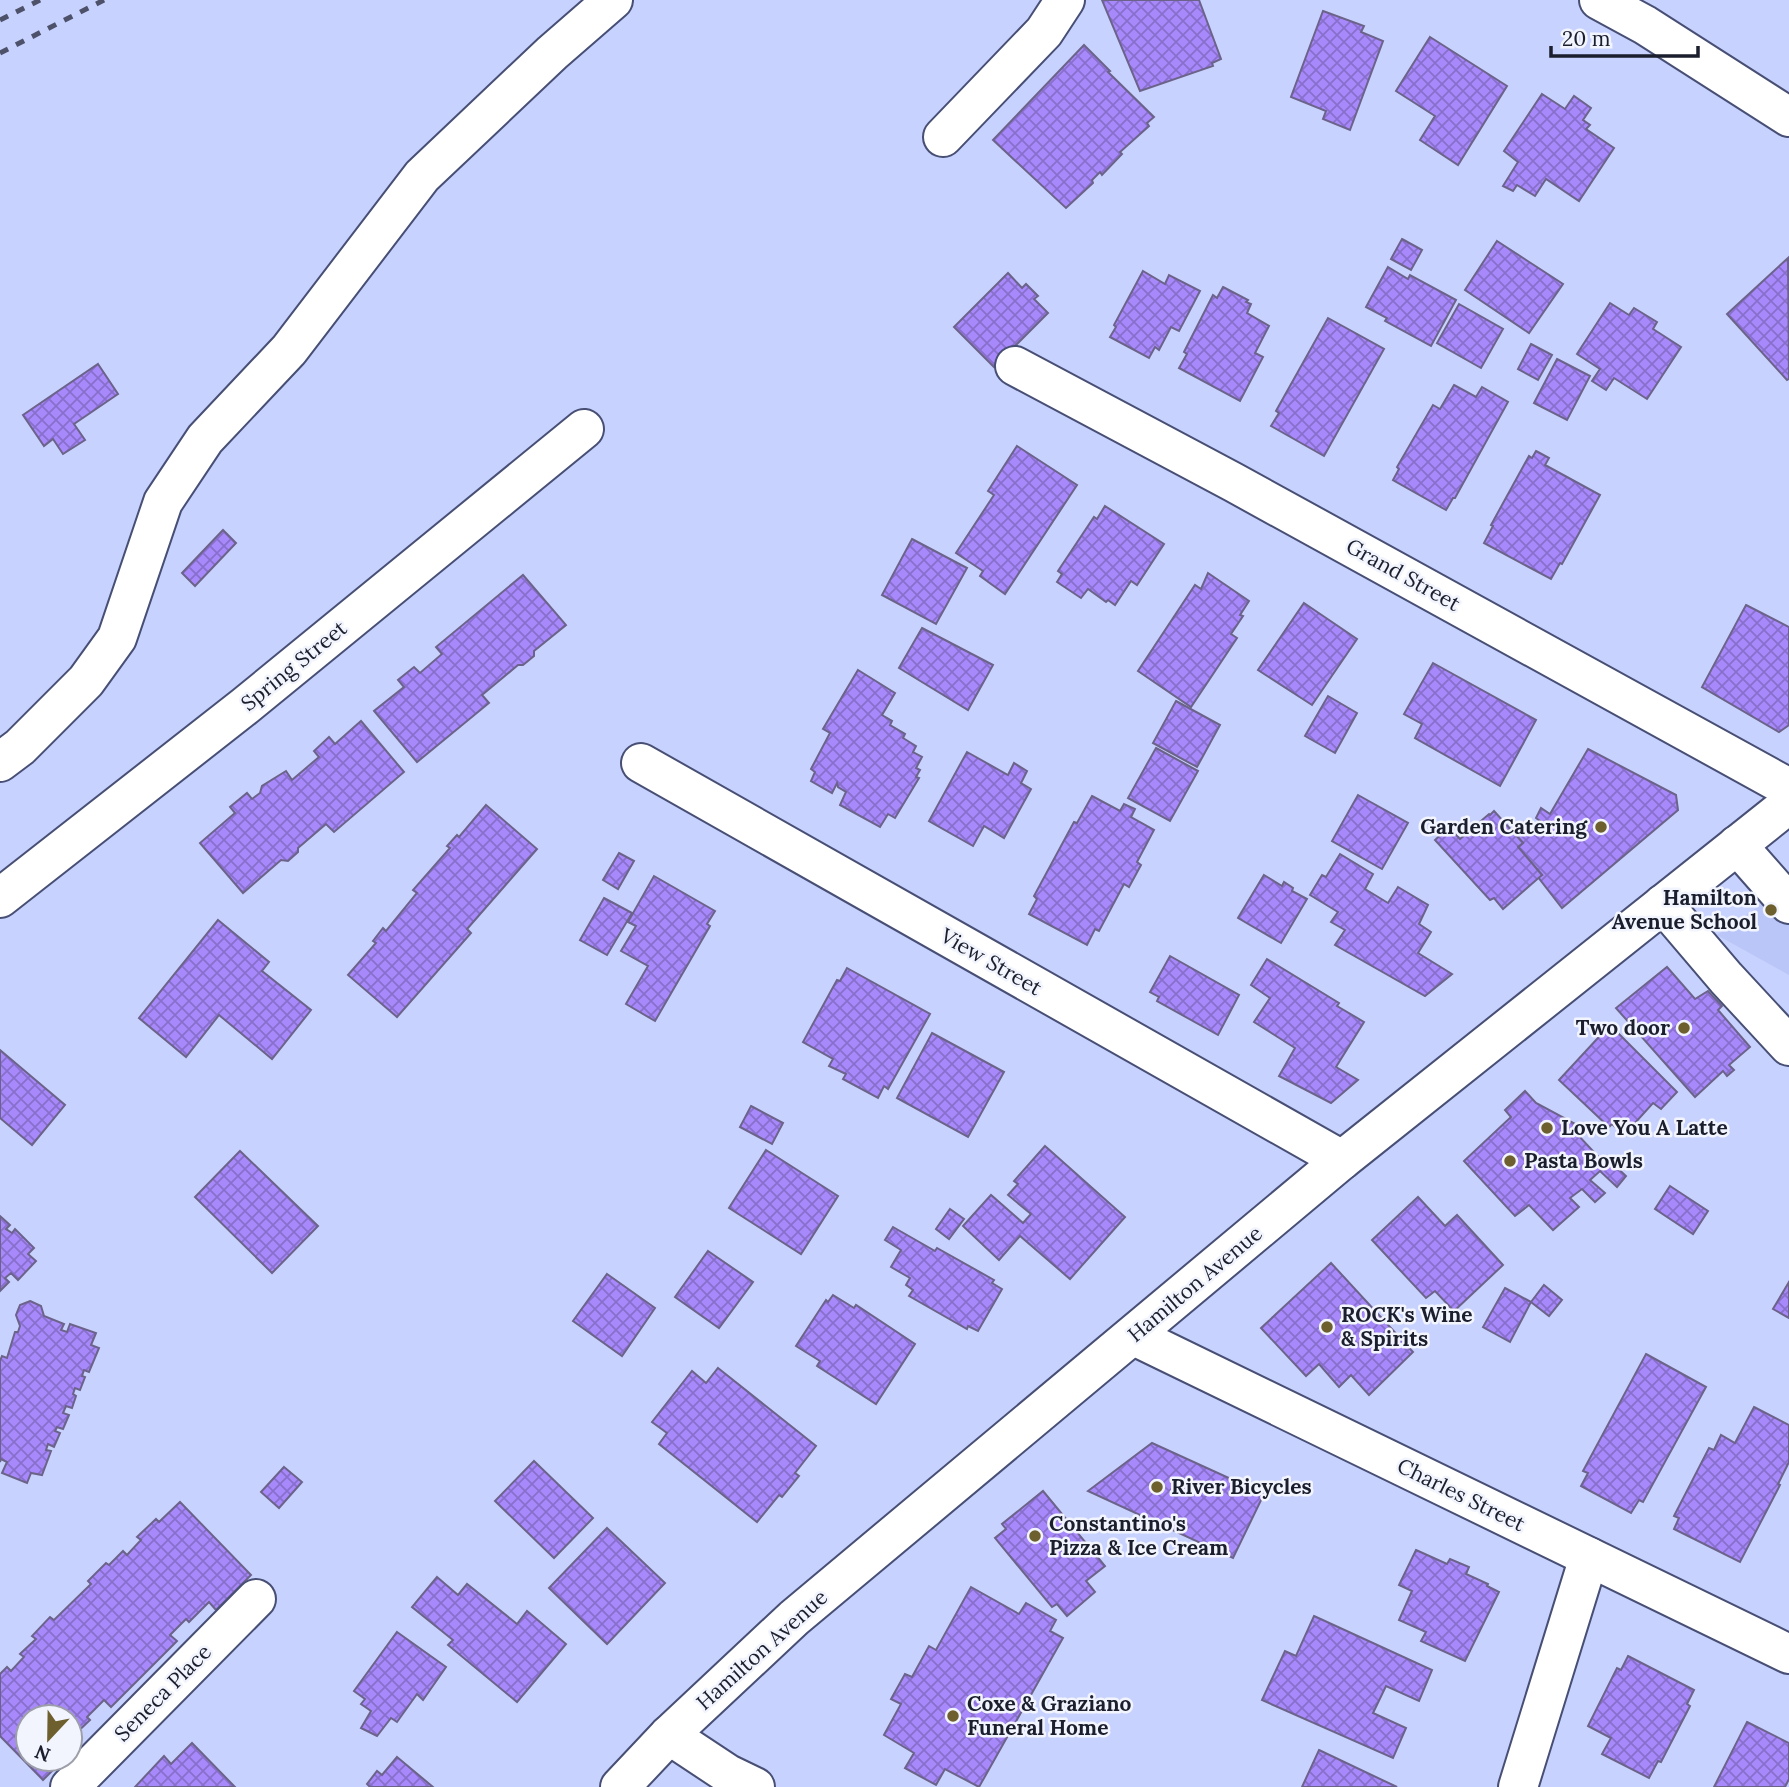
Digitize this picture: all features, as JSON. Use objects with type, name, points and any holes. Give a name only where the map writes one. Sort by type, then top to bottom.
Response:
[{"type":"street","points":[[0,762],[20,747],[86,681],[117,638],[163,502],[205,439],[289,350],[422,176],[552,53],[613,0]]},
{"type":"street","points":[[943,138],[1044,32],[1065,0]]},
{"type":"street","points":[[1599,0],[1651,12],[1789,117]]},
{"type":"street","name":"Grand Street","points":[[1015,366],[1233,482],[1789,788]]},
{"type":"street","name":"Spring Street","points":[[0,898],[245,706],[584,429]]},
{"type":"street","name":"View Street","points":[[641,763],[1342,1160]]},
{"type":"street","name":"Hamilton Avenue","points":[[620,1787],[669,1735],[794,1618],[1342,1160],[1789,804]]},
{"type":"street","points":[[1737,845],[1789,904]]},
{"type":"street","points":[[1663,904],[1789,1046]]},
{"type":"street","name":"Charles Street","points":[[1134,1336],[1789,1654]]},
{"type":"street","points":[[1518,1787],[1589,1557]]},
{"type":"street","name":"Seneca Place","points":[[70,1787],[256,1599]]},
{"type":"street","points":[[669,1735],[727,1774],[755,1787]]},
{"type":"shaded area","name":"Hamilton Avenue School","points":[[1789,885],[1789,975],[1717,935]]},
{"type":"building","points":[[1102,0],[1199,0],[1221,59],[1212,63],[1213,66],[1140,91]]},
{"type":"building","points":[[1323,11],[1364,26],[1361,32],[1383,41],[1350,130],[1323,119],[1326,111],[1291,97]]},
{"type":"building","points":[[1430,37],[1507,86],[1458,165],[1420,140],[1435,116],[1396,91]]},
{"type":"building","points":[[1084,45],[1154,117],[1147,123],[1149,126],[1120,152],[1122,154],[1102,175],[1100,172],[1092,180],[1093,183],[1066,208],[993,140]]},
{"type":"building","points":[[1542,94],[1565,109],[1574,96],[1591,108],[1583,120],[1590,125],[1586,129],[1614,148],[1579,201],[1546,179],[1535,196],[1517,185],[1513,191],[1503,186],[1518,162],[1504,151]]},
{"type":"building","points":[[1402,239],[1422,250],[1411,270],[1391,259]]},
{"type":"building","points":[[1497,241],[1563,284],[1529,333],[1465,290]]},
{"type":"building","points":[[1788,258],[1789,379],[1787,380],[1727,314]]},
{"type":"building","points":[[1388,267],[1408,279],[1410,275],[1456,300],[1431,346],[1385,321],[1387,318],[1366,307]]},
{"type":"building","points":[[1143,271],[1165,284],[1169,275],[1200,291],[1179,331],[1171,327],[1159,350],[1155,347],[1149,358],[1110,337]]},
{"type":"building","points":[[1008,273],[1022,288],[1026,284],[1038,296],[1034,299],[1048,313],[994,367],[954,327]]},
{"type":"building","points":[[1223,287],[1248,300],[1246,302],[1251,304],[1247,313],[1269,326],[1255,353],[1263,357],[1240,401],[1179,368],[1187,354],[1184,352],[1213,295],[1217,298]]},
{"type":"building","points":[[1610,303],[1629,315],[1634,308],[1657,322],[1653,329],[1681,347],[1647,399],[1614,378],[1606,390],[1592,381],[1600,369],[1577,354]]},
{"type":"building","points":[[1459,304],[1503,329],[1481,368],[1437,343]]},
{"type":"building","points":[[1328,318],[1384,349],[1324,456],[1271,426],[1279,413],[1276,411]]},
{"type":"building","points":[[1531,344],[1552,355],[1538,380],[1518,369]]},
{"type":"building","points":[[1557,359],[1590,376],[1567,420],[1534,403]]},
{"type":"building","points":[[98,364],[118,394],[74,424],[85,440],[63,454],[53,439],[44,446],[23,415]]},
{"type":"building","points":[[1454,385],[1476,397],[1482,387],[1508,402],[1446,510],[1393,480],[1399,469],[1397,467],[1433,405],[1440,409]]},
{"type":"building","points":[[1017,446],[1077,485],[1005,594],[980,576],[983,571],[956,553],[994,495],[988,491]]},
{"type":"building","points":[[1536,451],[1549,458],[1545,465],[1600,495],[1551,579],[1484,543],[1529,456],[1532,458]]},
{"type":"building","points":[[1105,506],[1164,544],[1137,585],[1131,581],[1115,605],[1088,589],[1081,598],[1057,582],[1062,574],[1058,571],[1094,517],[1097,519]]},
{"type":"building","points":[[223,530],[236,543],[195,586],[182,573]]},
{"type":"building","points":[[912,539],[967,568],[936,624],[882,595]]},
{"type":"building","points":[[1208,573],[1249,601],[1231,634],[1237,638],[1191,707],[1138,671],[1195,585],[1201,589]]},
{"type":"building","points":[[523,575],[566,625],[534,651],[534,656],[523,665],[518,665],[482,695],[489,703],[417,762],[374,711],[404,687],[398,680],[414,667],[420,673],[442,654],[436,647]]},
{"type":"building","points":[[1304,603],[1357,639],[1312,705],[1258,670]]},
{"type":"building","points":[[1746,605],[1789,627],[1789,725],[1779,732],[1702,687]]},
{"type":"building","points":[[922,628],[993,665],[968,710],[899,668]]},
{"type":"building","points":[[1433,663],[1536,720],[1500,786],[1415,738],[1422,724],[1404,714]]},
{"type":"building","points":[[858,670],[895,693],[882,715],[892,721],[890,725],[905,734],[903,738],[916,746],[913,752],[922,757],[916,768],[920,770],[916,777],[919,778],[895,818],[888,814],[880,827],[840,805],[846,792],[838,787],[837,783],[832,793],[811,781],[815,772],[811,769],[830,733],[823,729]]},
{"type":"building","points":[[1328,696],[1357,713],[1335,753],[1305,736]]},
{"type":"building","points":[[1176,701],[1220,725],[1197,767],[1153,743]]},
{"type":"building","points":[[361,721],[404,772],[334,832],[326,824],[298,848],[298,852],[288,861],[281,860],[243,893],[200,843],[235,813],[230,807],[247,793],[252,799],[260,793],[262,786],[286,771],[292,780],[319,757],[314,751],[329,737],[335,744]]},
{"type":"building","points":[[1156,748],[1198,771],[1170,821],[1128,798]]},
{"type":"building","name":"Garden Catering","points":[[1588,749],[1676,795],[1678,810],[1562,908],[1538,877],[1542,875],[1518,847],[1523,843],[1513,832],[1524,822],[1541,830],[1544,824],[1536,818],[1541,808],[1550,814]]},
{"type":"building","points":[[967,752],[1008,775],[1014,763],[1027,771],[1021,783],[1031,789],[1004,838],[984,826],[973,846],[929,821]]},
{"type":"building","points":[[1358,795],[1408,823],[1382,869],[1332,841]]},
{"type":"building","points":[[1092,796],[1120,811],[1124,804],[1135,809],[1131,817],[1154,830],[1137,862],[1141,865],[1129,887],[1124,884],[1099,931],[1095,929],[1087,945],[1029,914],[1037,899],[1034,896],[1074,822],[1077,823]]},
{"type":"building","points":[[486,805],[537,849],[467,929],[471,933],[397,1017],[348,975],[376,943],[373,941],[383,928],[386,931],[417,893],[413,890],[450,848],[447,846],[457,835],[459,837]]},
{"type":"building","points":[[1494,811],[1523,843],[1518,847],[1542,875],[1503,909],[1494,898],[1490,900],[1435,840],[1449,827],[1460,839]]},
{"type":"building","points":[[619,853],[634,861],[618,889],[603,880]]},
{"type":"building","points":[[1340,854],[1373,874],[1365,889],[1388,903],[1398,887],[1428,905],[1419,924],[1431,932],[1418,953],[1452,974],[1425,996],[1335,945],[1345,930],[1331,922],[1338,912],[1310,895],[1322,875],[1326,877]]},
{"type":"building","points":[[1264,875],[1282,886],[1284,882],[1293,888],[1292,891],[1307,899],[1281,943],[1238,918]]},
{"type":"building","points":[[654,876],[715,911],[707,924],[710,926],[655,1021],[626,1004],[648,966],[621,951],[636,926],[628,922]]},
{"type":"building","points":[[604,898],[632,913],[607,955],[580,940]]},
{"type":"building","points":[[218,920],[269,962],[262,971],[311,1010],[272,1059],[219,1015],[186,1057],[139,1018]]},
{"type":"building","points":[[1170,956],[1239,995],[1218,1035],[1157,1001],[1159,997],[1150,992]]},
{"type":"building","points":[[1267,959],[1339,1003],[1337,1006],[1364,1022],[1336,1067],[1358,1080],[1331,1103],[1279,1076],[1295,1048],[1254,1022],[1270,998],[1251,985]]},
{"type":"building","name":"Two door","points":[[1667,967],[1695,999],[1708,991],[1722,1006],[1718,1010],[1750,1047],[1729,1065],[1734,1070],[1727,1076],[1723,1071],[1695,1097],[1616,1008]]},
{"type":"building","points":[[847,968],[930,1014],[888,1089],[884,1086],[878,1098],[843,1079],[846,1074],[829,1066],[833,1059],[803,1042],[837,980],[840,981]]},
{"type":"building","points":[[1610,1025],[1677,1092],[1661,1109],[1653,1103],[1624,1135],[1612,1124],[1609,1127],[1559,1080]]},
{"type":"building","points":[[932,1033],[1004,1072],[968,1137],[897,1098]]},
{"type":"building","points":[[0,1050],[65,1105],[32,1145],[0,1118]]},
{"type":"building","points":[[1525,1091],[1536,1103],[1581,1127],[1576,1133],[1606,1165],[1610,1161],[1626,1176],[1617,1187],[1600,1171],[1590,1180],[1605,1193],[1595,1202],[1582,1189],[1570,1198],[1579,1207],[1553,1230],[1529,1205],[1515,1216],[1464,1161],[1511,1117],[1505,1110]]},
{"type":"building","points":[[751,1106],[783,1123],[772,1144],[740,1127]]},
{"type":"building","points":[[1045,1146],[1125,1217],[1070,1279],[1020,1236],[999,1260],[963,1226],[991,1195],[1023,1223],[1031,1214],[1008,1195],[1018,1184],[1014,1181]]},
{"type":"building","points":[[766,1150],[838,1196],[801,1254],[729,1208]]},
{"type":"building","points":[[240,1151],[318,1226],[272,1273],[195,1197]]},
{"type":"building","points":[[1670,1186],[1708,1211],[1693,1234],[1655,1209]]},
{"type":"building","points":[[1418,1197],[1445,1226],[1457,1215],[1503,1265],[1454,1311],[1435,1291],[1426,1298],[1372,1240]]},
{"type":"building","points":[[950,1209],[964,1219],[949,1239],[936,1229]]},
{"type":"building","points":[[0,1216],[10,1225],[6,1229],[12,1233],[15,1229],[34,1248],[28,1254],[36,1261],[18,1280],[11,1273],[5,1278],[9,1282],[0,1291]]},
{"type":"building","points":[[893,1227],[994,1280],[992,1283],[1002,1289],[978,1331],[968,1326],[967,1329],[909,1296],[913,1290],[906,1285],[910,1278],[891,1267],[901,1250],[885,1240]]},
{"type":"building","points":[[708,1251],[753,1282],[719,1328],[675,1297]]},
{"type":"building","points":[[1331,1263],[1413,1352],[1369,1395],[1351,1375],[1339,1387],[1319,1364],[1306,1376],[1261,1328]]},
{"type":"building","points":[[607,1274],[655,1308],[622,1356],[573,1321]]},
{"type":"building","points":[[1789,1282],[1789,1318],[1773,1309]]},
{"type":"building","points":[[1544,1285],[1562,1300],[1549,1316],[1531,1302]]},
{"type":"building","points":[[1505,1288],[1531,1302],[1510,1342],[1483,1327]]},
{"type":"building","points":[[833,1295],[854,1308],[856,1305],[915,1344],[876,1404],[817,1366],[820,1361],[796,1346],[826,1300],[828,1302]]},
{"type":"building","points":[[30,1301],[41,1306],[44,1316],[64,1324],[61,1330],[67,1332],[70,1324],[96,1333],[91,1345],[99,1348],[89,1372],[84,1370],[82,1376],[85,1377],[80,1390],[75,1388],[73,1394],[76,1396],[72,1408],[66,1406],[63,1413],[69,1415],[63,1429],[57,1427],[55,1431],[60,1433],[54,1447],[48,1444],[46,1450],[51,1451],[42,1475],[31,1473],[27,1483],[2,1473],[7,1462],[1,1459],[0,1462],[0,1361],[2,1356],[7,1358],[15,1332],[18,1332],[20,1326],[16,1315],[20,1305]]},
{"type":"building","points":[[1646,1354],[1706,1387],[1643,1502],[1639,1500],[1631,1513],[1581,1486],[1588,1473],[1583,1471]]},
{"type":"building","points":[[718,1368],[816,1446],[795,1473],[799,1476],[757,1522],[659,1444],[667,1433],[652,1422],[692,1371],[706,1383]]},
{"type":"building","points":[[1754,1407],[1789,1425],[1789,1462],[1740,1562],[1674,1529],[1679,1518],[1674,1516],[1709,1448],[1714,1450],[1721,1435],[1735,1443]]},
{"type":"building","points":[[1152,1443],[1264,1494],[1233,1558],[1088,1491]]},
{"type":"building","points":[[534,1461],[593,1518],[554,1558],[495,1501]]},
{"type":"building","points":[[284,1467],[302,1482],[279,1508],[261,1492]]},
{"type":"building","points":[[1043,1491],[1105,1566],[1086,1581],[1095,1592],[1067,1616],[1057,1604],[1052,1607],[995,1538],[1006,1529],[1002,1524]]},
{"type":"building","points":[[180,1502],[251,1575],[216,1610],[209,1602],[189,1622],[186,1619],[170,1635],[177,1641],[111,1707],[104,1700],[87,1717],[90,1720],[84,1726],[84,1703],[14,1703],[14,1750],[0,1736],[0,1674],[7,1667],[11,1671],[24,1657],[20,1654],[36,1639],[32,1636],[50,1617],[54,1620],[91,1584],[88,1581],[106,1563],[109,1565],[123,1551],[127,1555],[141,1540],[137,1537],[156,1519],[159,1522]]},
{"type":"building","points":[[607,1528],[665,1583],[607,1644],[549,1588]]},
{"type":"building","points":[[1416,1550],[1447,1564],[1450,1559],[1469,1567],[1466,1574],[1499,1592],[1465,1661],[1421,1641],[1426,1632],[1399,1620],[1412,1591],[1399,1585]]},
{"type":"building","points":[[437,1577],[458,1595],[467,1584],[517,1624],[527,1611],[566,1644],[517,1702],[448,1645],[453,1640],[412,1607]]},
{"type":"building","points":[[971,1587],[1019,1614],[1026,1603],[1056,1620],[1050,1631],[1063,1638],[979,1787],[945,1769],[936,1785],[905,1768],[914,1753],[884,1735],[901,1704],[891,1699],[905,1674],[912,1677],[929,1646],[936,1650]]},
{"type":"building","points":[[1314,1616],[1432,1670],[1419,1701],[1386,1686],[1373,1713],[1406,1728],[1393,1758],[1262,1700],[1285,1651],[1296,1656]]},
{"type":"building","points":[[397,1632],[446,1667],[423,1700],[417,1694],[397,1722],[391,1718],[377,1736],[361,1728],[371,1711],[361,1704],[365,1699],[354,1691]]},
{"type":"building","points":[[1628,1656],[1694,1690],[1687,1704],[1690,1706],[1661,1762],[1658,1761],[1649,1778],[1602,1754],[1611,1738],[1588,1726],[1617,1668],[1621,1670]]},
{"type":"building","points":[[1747,1722],[1789,1743],[1789,1779],[1785,1787],[1714,1787]]},
{"type":"building","points":[[192,1743],[235,1787],[135,1787],[164,1756],[171,1764]]},
{"type":"building","points":[[1319,1750],[1397,1787],[1302,1787]]},
{"type":"building","points":[[397,1757],[433,1787],[370,1787],[367,1784],[377,1771],[382,1775]]},
{"type":"building","points":[[36,1773],[50,1773],[43,1780]]},
{"type":"railway","points":[[0,20],[40,0]]},
{"type":"railway","points":[[0,53],[104,0]]},
{"type":"place","name":"Garden Catering","points":[[1601,827]]},
{"type":"place","name":"Hamilton Avenue School","points":[[1771,910]]},
{"type":"place","name":"Two door","points":[[1684,1028]]},
{"type":"place","name":"Love You A Latte","points":[[1547,1128]]},
{"type":"place","name":"Pasta Bowls","points":[[1510,1161]]},
{"type":"place","name":"ROCK's Wine & Spirits","points":[[1327,1327]]},
{"type":"place","name":"River Bicycles","points":[[1157,1487]]},
{"type":"place","name":"Constantino's Pizza & Ice Cream","points":[[1035,1536]]},
{"type":"place","name":"Coxe & Graziano Funeral Home","points":[[953,1716]]}]
